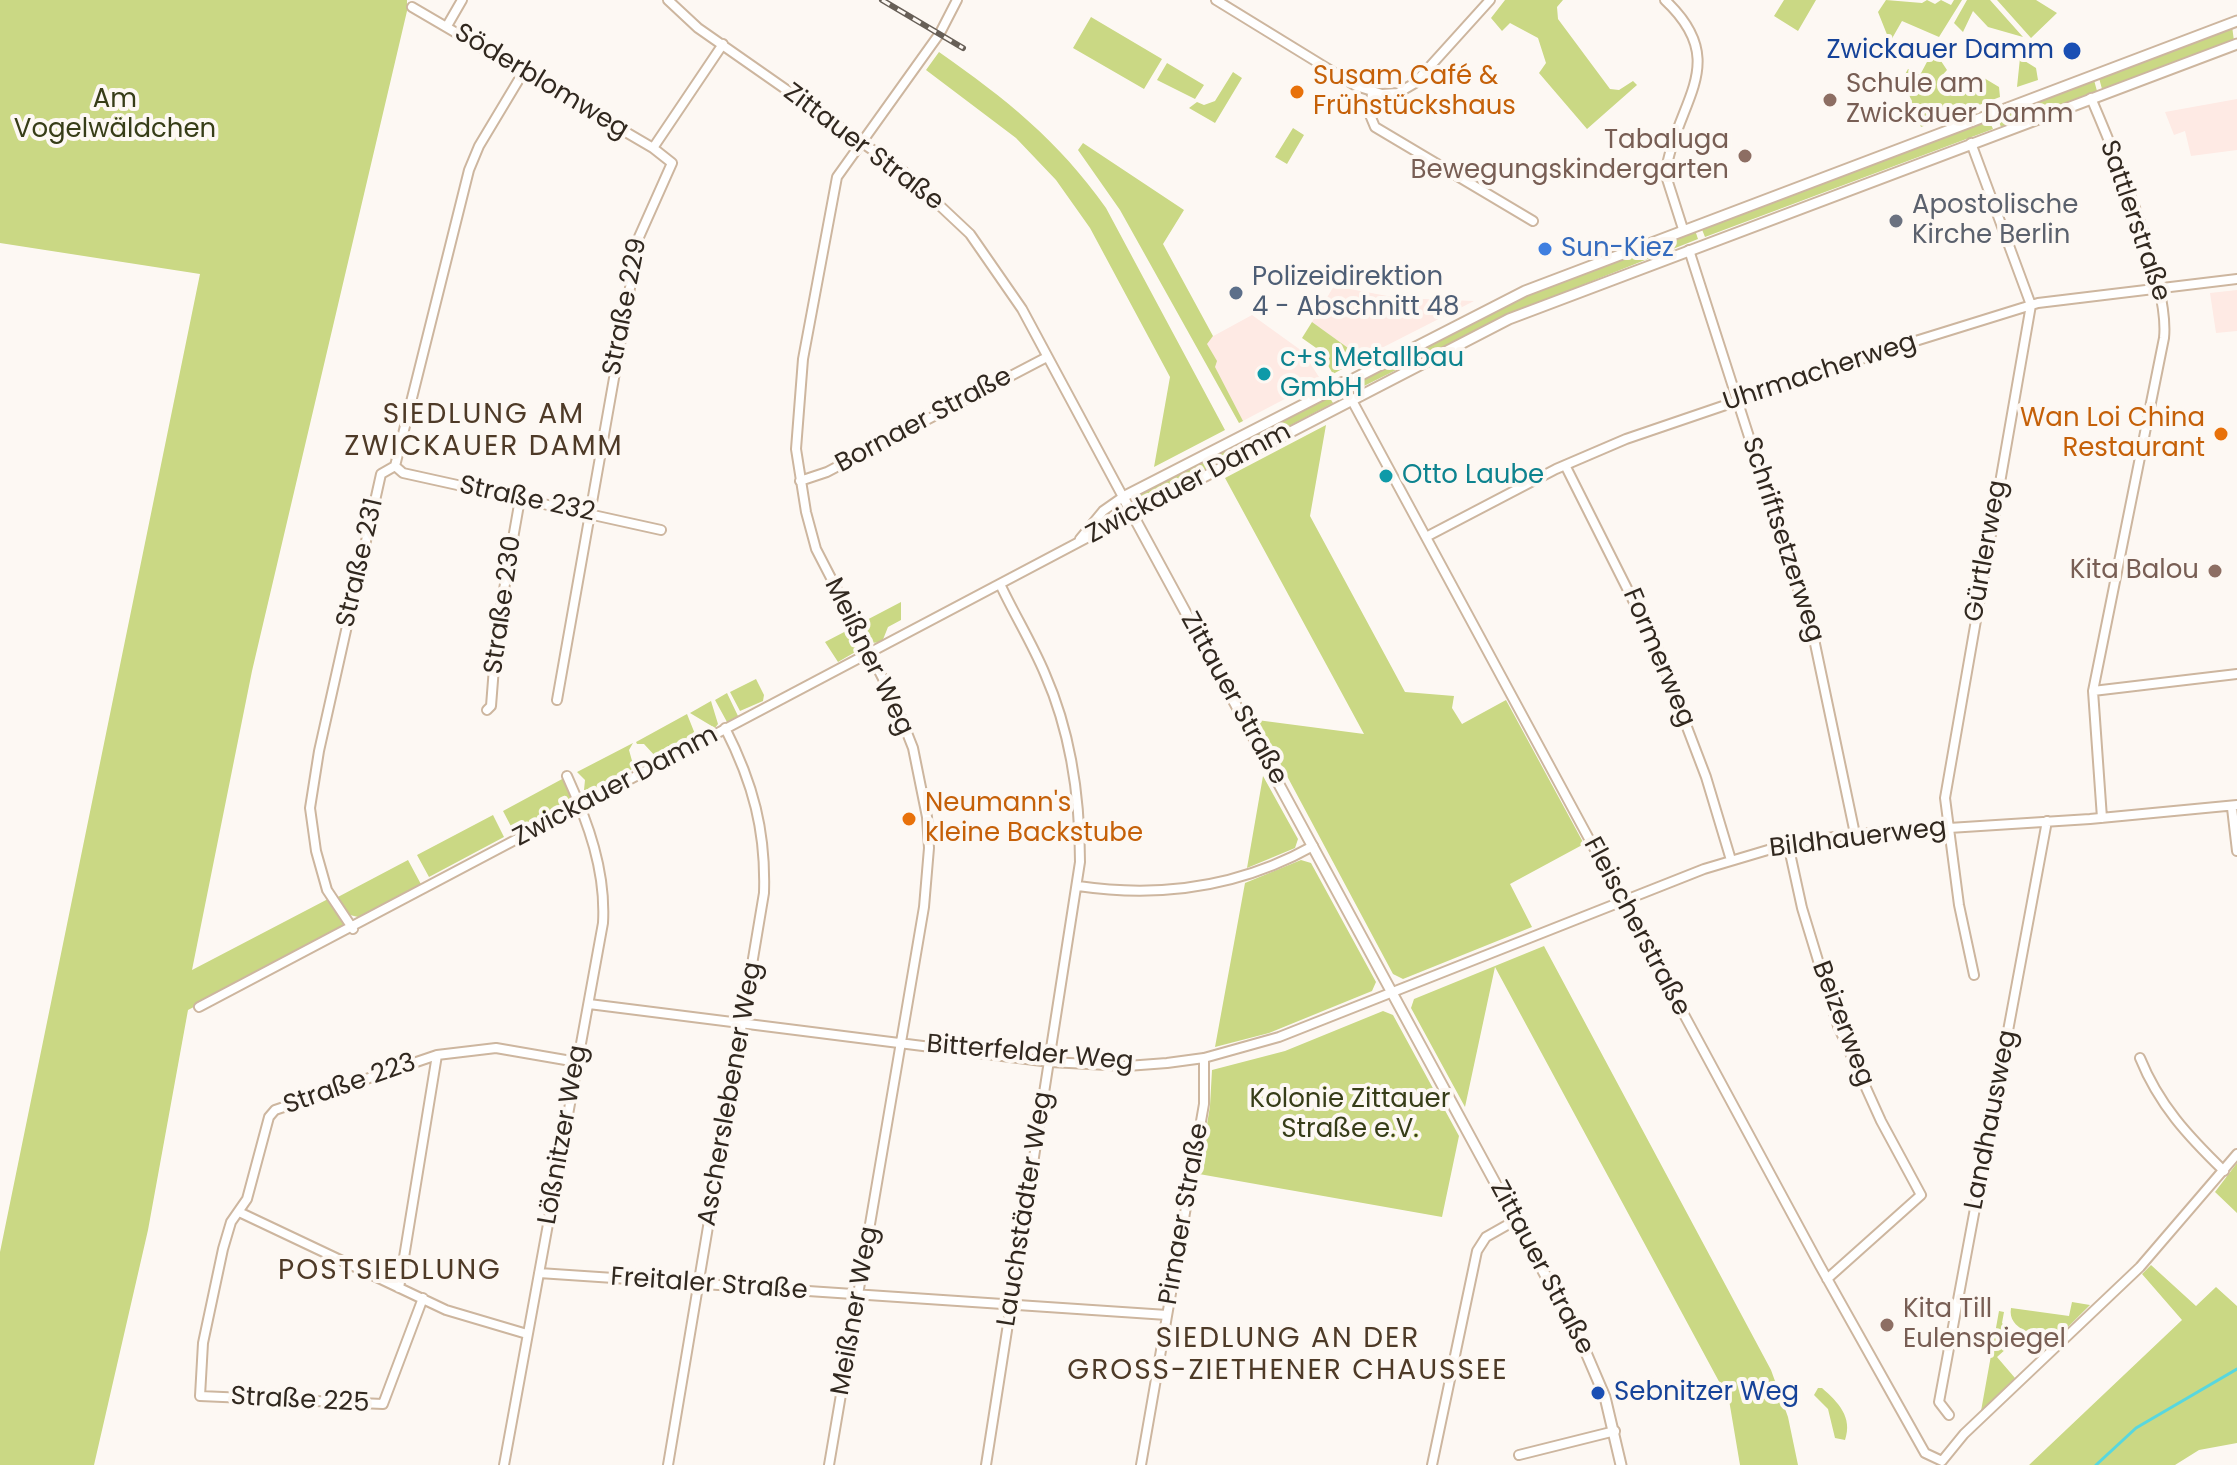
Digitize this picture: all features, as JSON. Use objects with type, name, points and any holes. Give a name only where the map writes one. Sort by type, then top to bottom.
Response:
[{"type":"street","points":[[447,26],[462,0]]},
{"type":"street","name":"Zittauer Straße","points":[[668,0],[710,36],[927,191],[970,234],[1004,280],[1592,1363],[1615,1431],[1621,1465]]},
{"type":"street","name":"Meißner Weg","points":[[829,1465],[927,886],[927,817],[913,748],[894,700],[867,654],[816,549],[796,449],[803,359],[837,177],[940,33],[957,0]]},
{"type":"street","points":[[1216,0],[1347,81],[1372,93],[1392,94],[1415,83],[1490,0]]},
{"type":"street","points":[[1665,0],[1691,31],[1698,52],[1697,83],[1667,165],[1667,179],[1683,229]]},
{"type":"street","name":"Söderblomweg","points":[[412,7],[669,158]]},
{"type":"street","name":"Zwickauer Damm","points":[[1075,545],[1103,511],[1123,497],[1342,382],[1525,291],[2237,21]]},
{"type":"street","points":[[653,148],[723,44]]},
{"type":"street","name":"Zwickauer Damm","points":[[199,1007],[353,929],[725,728],[1132,514],[1509,319],[2237,44]]},
{"type":"street","name":"Straße 231","points":[[353,929],[327,890],[316,851],[310,808],[319,751],[381,474],[395,466],[469,170],[479,146],[524,71]]},
{"type":"street","points":[[1372,93],[1370,115],[1375,127],[1533,221]]},
{"type":"street","name":"Sattlerstraße","points":[[2091,98],[2160,288],[2165,314],[2164,338],[2093,691],[2102,818]]},
{"type":"street","points":[[1971,143],[2031,305]]},
{"type":"street","name":"Straße 229","points":[[557,700],[642,226],[671,169],[669,158]]},
{"type":"street","name":"Schriftsetzerweg","points":[[1689,250],[1814,639],[1855,834]]},
{"type":"street","name":"Uhrmacherweg","points":[[1426,537],[1565,465],[1672,421],[2031,305],[2237,279]]},
{"type":"street","name":"Gürtlerweg","points":[[1974,975],[1961,919],[1948,827],[1947,782],[2031,305]]},
{"type":"street","name":"Bornaer Straße","points":[[800,481],[827,472],[1047,357]]},
{"type":"street","name":"Fleischerstraße","points":[[1342,382],[1827,1279],[1925,1453],[1942,1461],[1964,1434],[2140,1267],[2224,1171]]},
{"type":"street","name":"Formerweg","points":[[1565,465],[1656,646],[1706,777],[1731,860]]},
{"type":"street","name":"Straße 232","points":[[395,466],[403,473],[661,530]]},
{"type":"street","name":"Straße 230","points":[[487,710],[491,706],[497,629],[520,499]]},
{"type":"street","name":"Lauchstädter Weg","points":[[986,1465],[1078,886],[1078,801],[1066,735],[1045,674],[1000,584]]},
{"type":"street","points":[[2093,691],[2237,674]]},
{"type":"street","name":"Ascherslebener Weg","points":[[668,1465],[764,893],[765,859],[753,789],[725,728]]},
{"type":"street","points":[[567,776],[581,805]]},
{"type":"street","name":"Lößnitzer Weg","points":[[504,1465],[604,909],[596,856],[581,805]]},
{"type":"street","points":[[2235,807],[2237,851]]},
{"type":"street","name":"Bildhauerweg","points":[[1502,950],[1731,860],[1788,844],[1855,834],[2235,807]]},
{"type":"street","name":"Landhausweg","points":[[1949,1415],[1939,1402],[2047,821]]},
{"type":"street","name":"Beizerweg","points":[[1788,844],[1812,946],[1838,1026],[1881,1121],[1921,1195],[1827,1279]]},
{"type":"street","points":[[1078,886],[1152,892],[1190,888],[1264,870],[1313,846]]},
{"type":"street","name":"Bitterfelder Weg","points":[[589,1004],[1050,1062],[1127,1066],[1204,1058],[1279,1037],[1502,950]]},
{"type":"street","name":"Straße 223","points":[[200,1396],[203,1343],[215,1283],[231,1222],[247,1199],[269,1117],[275,1110],[437,1055],[496,1048],[577,1062]]},
{"type":"street","points":[[399,1288],[437,1055]]},
{"type":"street","name":"Pirnaer Straße","points":[[1141,1465],[1204,1104],[1204,1058]]},
{"type":"street","points":[[2140,1058],[2155,1093],[2177,1124],[2224,1171],[2237,1154]]},
{"type":"street","points":[[239,1212],[446,1310],[527,1334]]},
{"type":"street","points":[[1432,1465],[1477,1251],[1486,1237],[1516,1220]]},
{"type":"street","name":"Freitaler Straße","points":[[539,1273],[1167,1315]]},
{"type":"street","name":"Straße 225","points":[[200,1396],[383,1404],[423,1298]]},
{"type":"street","points":[[1519,1455],[1615,1431]]},
{"type":"shaded area","points":[[2237,99],[2237,150],[2191,156],[2185,131],[2174,135],[2165,112]]},
{"type":"shaded area","points":[[1334,286],[1398,298],[1474,301],[1362,358],[1312,322]]},
{"type":"shaded area","points":[[2237,290],[2237,331],[2216,333],[2210,293]]},
{"type":"shaded area","points":[[1252,315],[1302,351],[1321,380],[1239,423],[1197,345]]},
{"type":"green space","name":"Am Vogelwäldchen","points":[[0,0],[407,0],[407,11],[252,671],[192,970],[328,899],[349,927],[188,1010],[148,1230],[94,1465],[0,1465],[0,1252],[200,274],[0,243]]},
{"type":"green space","points":[[1505,0],[1563,0],[1557,7],[1558,19],[1610,89],[1619,90],[1633,81],[1637,85],[1587,129],[1539,73],[1546,63],[1538,38],[1510,23],[1502,31],[1491,18]]},
{"type":"green space","points":[[1784,0],[1816,0],[1798,31],[1774,16]]},
{"type":"green space","points":[[1886,0],[1922,3],[1927,0],[1935,4],[1941,0],[1951,5],[1954,0],[1962,0],[1939,37],[1902,21],[1890,42],[1878,12]]},
{"type":"green space","points":[[1967,0],[1990,0],[2023,37],[1988,27],[1973,11],[1963,32],[1954,23]]},
{"type":"green space","points":[[1997,0],[2036,0],[2057,13],[2031,38]]},
{"type":"green space","points":[[1091,17],[1162,59],[1144,89],[1073,48]]},
{"type":"green space","points":[[2232,26],[2234,41],[2102,89],[2099,78]]},
{"type":"green space","points":[[1927,44],[1944,51],[1939,58],[1947,70],[1939,79],[1942,87],[1956,96],[1965,94],[1984,78],[1999,87],[2000,97],[1921,127],[1903,78],[1908,69],[1920,75],[1928,60],[1917,53]]},
{"type":"green space","points":[[939,52],[1030,122],[1088,184],[1106,208],[1225,430],[1154,467],[1170,377],[1090,228],[1056,180],[1016,138],[926,70]]},
{"type":"green space","points":[[2020,58],[2036,68],[2038,80],[2017,87]]},
{"type":"green space","points":[[1167,63],[1204,85],[1195,99],[1157,80]]},
{"type":"green space","points":[[1233,72],[1242,78],[1215,123],[1189,108],[1197,102],[1204,105],[1215,101]]},
{"type":"green space","points":[[2094,80],[2097,91],[2001,127],[1997,117]]},
{"type":"green space","points":[[1989,120],[1993,129],[1705,237],[1701,227]]},
{"type":"green space","points":[[1293,128],[1304,135],[1287,164],[1275,157]]},
{"type":"green space","points":[[1083,143],[1184,210],[1163,244],[1213,336],[1207,344],[1217,361],[1215,367],[1243,421],[1239,423],[1120,210],[1078,150]]},
{"type":"green space","points":[[1695,230],[1698,239],[1507,315],[1362,387],[1358,379],[1520,298]]},
{"type":"green space","points":[[1312,322],[1362,358],[1333,374],[1319,350],[1302,338]]},
{"type":"green space","points":[[1328,395],[1333,403],[1144,502],[1140,493]]},
{"type":"green space","points":[[1326,425],[1310,516],[1405,692],[1454,696],[1452,708],[1462,724],[1506,700],[1584,844],[1510,884],[1532,927],[1403,979],[1393,974],[1257,720],[1364,734],[1225,478]]},
{"type":"green space","points":[[901,602],[901,620],[888,627],[882,642],[871,643],[859,624]]},
{"type":"green space","points":[[848,630],[857,651],[838,662],[825,642]]},
{"type":"green space","points":[[756,679],[764,695],[763,701],[740,711],[730,692]]},
{"type":"green space","points":[[727,693],[738,716],[727,722],[715,700]]},
{"type":"green space","points":[[711,701],[718,724],[715,728],[690,713]]},
{"type":"green space","points":[[687,714],[695,734],[691,741],[656,757],[644,744],[637,744],[636,742]]},
{"type":"green space","points":[[633,743],[629,750],[634,768],[597,790],[584,790],[585,780],[577,772]]},
{"type":"green space","points":[[1263,776],[1298,839],[1295,848],[1247,868]]},
{"type":"green space","points":[[564,778],[573,805],[516,836],[503,811]]},
{"type":"green space","points":[[493,815],[504,837],[429,877],[417,855]]},
{"type":"green space","points":[[408,860],[423,888],[362,918],[350,915],[336,898]]},
{"type":"green space","name":"Kolonie Zittauer Straße e.V.","points":[[1301,860],[1311,863],[1376,982],[1372,991],[1269,1033],[1215,1047],[1245,883]]},
{"type":"green space","points":[[1544,946],[1771,1370],[1788,1417],[1798,1465],[1740,1465],[1729,1400],[1495,967],[1465,1107],[1411,1008],[1414,999]]},
{"type":"green space","name":"Kolonie Zittauer Straße e.V.","points":[[1383,1011],[1393,1015],[1459,1136],[1442,1217],[1199,1174],[1210,1106],[1212,1070],[1285,1051]]},
{"type":"green space","points":[[2237,1163],[2237,1213],[2215,1192]]},
{"type":"green space","points":[[2151,1265],[2196,1306],[2216,1287],[2237,1306],[2237,1443],[2199,1450],[2175,1465],[2029,1465],[2182,1320],[2142,1274]]},
{"type":"green space","points":[[2072,1302],[2090,1305],[2053,1342],[2024,1331],[2011,1315],[2011,1308],[2069,1316]]},
{"type":"green space","points":[[1999,1311],[2004,1312],[2002,1323],[2016,1340],[1997,1357],[2015,1378],[1981,1411]]},
{"type":"green space","points":[[1818,1388],[1828,1393],[1842,1411],[1847,1424],[1845,1440],[1835,1438],[1828,1409],[1814,1395]]},
{"type":"waterway","points":[[2096,1465],[2136,1428],[2237,1369]]},
{"type":"railway","points":[[882,0],[963,48]]},
{"type":"place","name":"Zwickauer Damm","points":[[2072,51]]},
{"type":"place","name":"Susam Café & Frühstückshaus","points":[[1297,92]]},
{"type":"place","name":"Schule am Zwickauer Damm","points":[[1830,100]]},
{"type":"place","name":"Tabaluga Bewegungskindergarten","points":[[1745,156]]},
{"type":"place","name":"Apostolische Kirche Berlin","points":[[1896,221]]},
{"type":"place","name":"Sun-Kiez","points":[[1545,249]]},
{"type":"place","name":"Polizeidirektion 4 - Abschnitt 48","points":[[1236,293]]},
{"type":"place","name":"c+s Metallbau GmbH","points":[[1264,374]]},
{"type":"place","name":"Wan Loi China Restaurant","points":[[2221,434]]},
{"type":"place","name":"Otto Laube","points":[[1386,476]]},
{"type":"place","name":"Kita Balou","points":[[2215,571]]},
{"type":"place","name":"Neumann's kleine Backstube","points":[[909,819]]},
{"type":"place","name":"Kita Till Eulenspiegel","points":[[1887,1325]]},
{"type":"place","name":"Sebnitzer Weg","points":[[1598,1393]]},
{"type":"district","name":"SIEDLUNG AM ZWICKAUER DAMM","points":[[484,432]]},
{"type":"district","name":"POSTSIEDLUNG","points":[[390,1272]]},
{"type":"district","name":"SIEDLUNG AN DER GROSS-ZIETHENER CHAUSSEE","points":[[1288,1356]]}]
